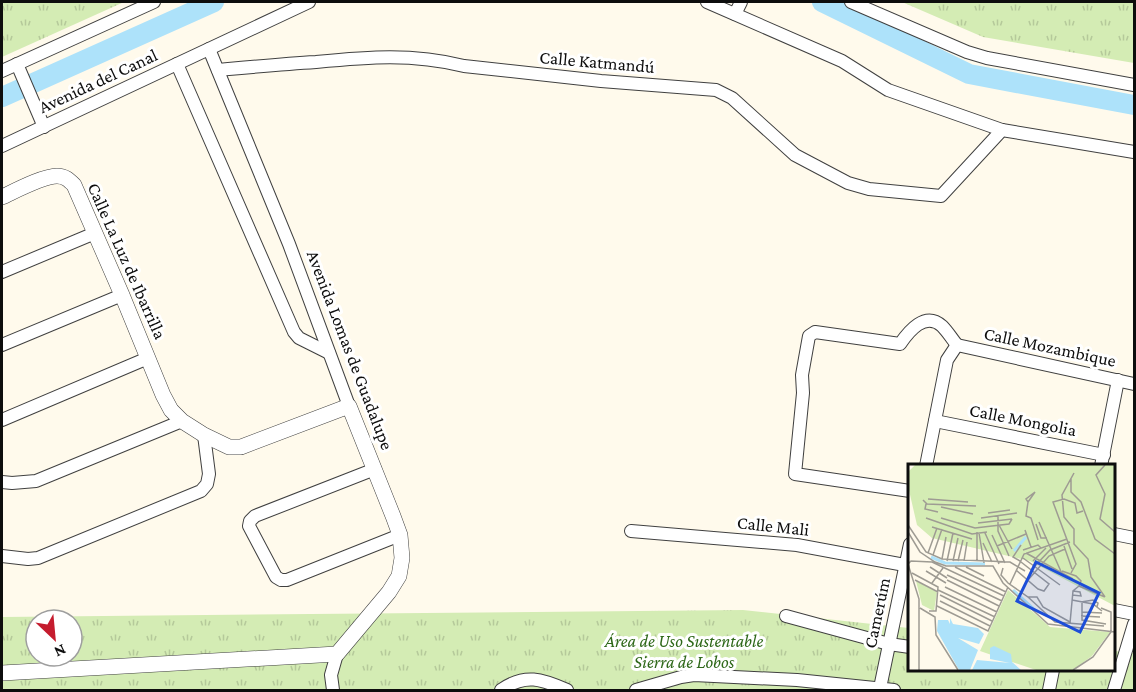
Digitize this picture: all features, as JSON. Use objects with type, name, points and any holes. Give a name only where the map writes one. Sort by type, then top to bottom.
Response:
[{"type":"street","points":[[2,71],[19,69],[153,2]]},
{"type":"street","name":"Avenida del Canal","points":[[2,146],[309,2]]},
{"type":"street","points":[[707,2],[738,7],[842,62],[888,90],[1002,130],[1134,152]]},
{"type":"street","points":[[851,2],[967,52],[987,58],[1134,85]]},
{"type":"street","name":"Avenida Lomas de Guadalupe","points":[[209,49],[289,244],[400,535],[402,558],[399,576],[389,592],[337,654]]},
{"type":"street","name":"Calle Katmandú","points":[[218,70],[399,56],[444,61],[464,66],[601,81],[716,90],[732,98],[795,155],[848,183],[869,189],[941,196],[1002,130]]},
{"type":"street","points":[[177,64],[294,332],[299,338],[329,353]]},
{"type":"street","points":[[19,69],[44,127]]},
{"type":"street","name":"Calle La Luz de Ibarrilla","points":[[2,197],[48,177],[59,176],[68,179],[74,185],[171,410],[182,421]]},
{"type":"street","points":[[2,272],[95,233]]},
{"type":"street","points":[[2,345],[122,295]]},
{"type":"street","points":[[908,491],[795,474],[803,393],[802,375],[809,336],[815,332],[900,344],[909,330],[925,321],[934,321],[941,325],[957,345],[946,360],[926,464]]},
{"type":"street","name":"Calle Mozambique","points":[[957,345],[1134,384]]},
{"type":"street","points":[[2,420],[148,358]]},
{"type":"street","points":[[1102,460],[1118,380]]},
{"type":"street","points":[[2,482],[36,481],[182,421],[229,447],[241,447],[349,406]]},
{"type":"street","name":"Calle Mongolia","points":[[935,421],[1102,460]]},
{"type":"street","points":[[2,555],[28,559],[38,558],[201,491],[207,484],[209,474],[204,435]]},
{"type":"street","points":[[375,469],[255,516],[249,526],[276,577],[281,580],[287,580],[400,535]]},
{"type":"street","name":"Calle Mali","points":[[631,531],[797,545],[907,566]]},
{"type":"street","points":[[1115,534],[1134,538]]},
{"type":"street","name":"Camerúm","points":[[879,688],[907,566]]},
{"type":"street","points":[[1115,610],[1134,614]]},
{"type":"street","points":[[786,616],[889,644],[908,647]]},
{"type":"street","points":[[1114,690],[1134,624]]},
{"type":"street","points":[[2,673],[337,654],[332,675],[333,690]]},
{"type":"street","points":[[1049,690],[1051,671]]},
{"type":"street","points":[[643,689],[694,675],[764,677],[832,687],[894,690]]},
{"type":"street","points":[[763,690],[764,677]]},
{"type":"street","points":[[501,690],[512,682],[531,679],[567,690]]},
{"type":"green space","points":[[2,2],[124,2],[2,57]]},
{"type":"green space","points":[[902,2],[1134,2],[1134,63],[983,37]]},
{"type":"green space","name":"Área de Uso Sustentable Sierra de Lobos","points":[[743,610],[908,628],[908,671],[1115,671],[1115,651],[1134,653],[1134,690],[2,690],[2,617],[24,617],[24,668],[84,668],[84,616]]},
{"type":"waterway","points":[[2,97],[214,2]]},
{"type":"waterway","points":[[822,2],[969,74],[1134,105]]}]
